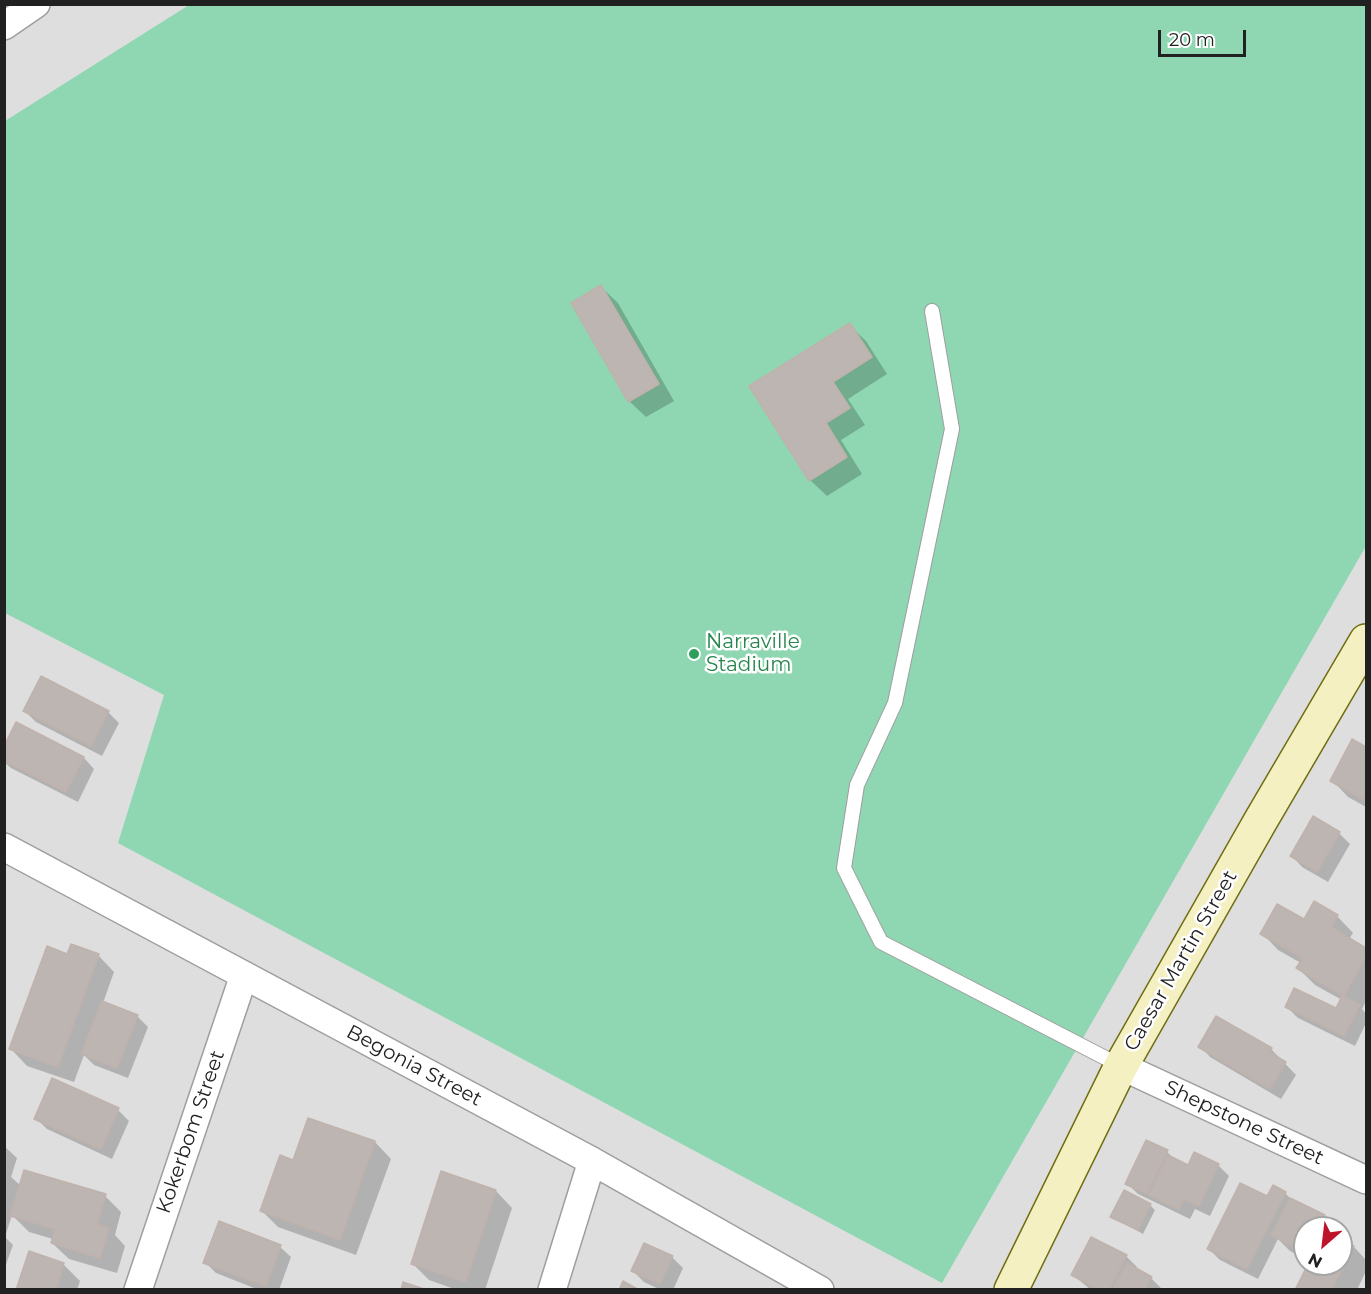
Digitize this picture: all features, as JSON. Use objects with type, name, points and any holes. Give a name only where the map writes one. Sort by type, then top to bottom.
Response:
[{"type":"street","points":[[4,26],[36,4]]},
{"type":"street","name":"Caesar Martin Street","points":[[1011,1290],[1121,1066],[1366,641]]},
{"type":"street","name":"Begonia Street","points":[[4,847],[592,1161],[820,1290]]},
{"type":"street","name":"Kokerbom Street","points":[[138,1290],[244,975]]},
{"type":"street","name":"Shepstone Street","points":[[1121,1066],[1366,1180]]},
{"type":"street","points":[[552,1290],[592,1161]]},
{"type":"lane","points":[[932,310],[952,429],[895,703],[858,785],[844,868],[881,942],[1121,1066]]},
{"type":"shaded area","name":"Narraville Stadium","points":[[5,5],[1366,5],[1366,1289],[5,1290]]},
{"type":"green space","name":"Narraville Stadium","points":[[189,5],[1366,5],[1366,546],[942,1283],[118,843],[164,695],[5,613],[5,121]]},
{"type":"building","points":[[601,285],[659,384],[628,402],[571,303]]},
{"type":"building","points":[[850,323],[872,357],[833,382],[850,408],[826,423],[847,457],[809,481],[749,386]]},
{"type":"building","points":[[41,676],[109,711],[91,746],[23,711]]},
{"type":"building","points":[[16,722],[84,757],[66,792],[4,761],[4,746]]},
{"type":"building","points":[[1352,739],[1366,747],[1366,801],[1330,781]]},
{"type":"building","points":[[1313,816],[1340,832],[1317,872],[1290,856]]},
{"type":"building","points":[[1314,901],[1338,915],[1331,927],[1366,948],[1366,956],[1344,996],[1296,968],[1303,958],[1260,934],[1277,904],[1304,919]]},
{"type":"building","points":[[71,944],[99,954],[58,1067],[9,1049],[47,946],[67,954]]},
{"type":"building","points":[[1294,988],[1336,1008],[1342,996],[1360,1005],[1344,1036],[1285,1007]]},
{"type":"building","points":[[102,1001],[138,1015],[117,1068],[81,1054]]},
{"type":"building","points":[[1216,1016],[1272,1048],[1269,1052],[1286,1062],[1270,1089],[1198,1047]]},
{"type":"building","points":[[52,1078],[119,1108],[101,1149],[34,1119]]},
{"type":"building","points":[[308,1118],[375,1141],[340,1240],[260,1211],[280,1155],[293,1160]]},
{"type":"building","points":[[1146,1140],[1168,1150],[1147,1194],[1125,1184]]},
{"type":"building","points":[[1194,1152],[1219,1164],[1199,1206],[1184,1199],[1178,1209],[1149,1195],[1168,1155],[1188,1165]]},
{"type":"building","points":[[24,1170],[106,1194],[97,1224],[109,1228],[100,1258],[51,1243],[55,1229],[10,1216]]},
{"type":"building","points":[[441,1171],[496,1190],[466,1282],[411,1264]]},
{"type":"building","points":[[1240,1183],[1267,1196],[1273,1185],[1286,1192],[1247,1269],[1207,1249]]},
{"type":"building","points":[[1124,1190],[1151,1204],[1138,1230],[1110,1217]]},
{"type":"building","points":[[1290,1198],[1325,1215],[1293,1216],[1293,1246],[1271,1235]]},
{"type":"building","points":[[219,1221],[281,1245],[266,1286],[203,1263]]},
{"type":"building","points":[[1091,1237],[1127,1255],[1109,1290],[1100,1290],[1071,1275]]},
{"type":"building","points":[[644,1243],[673,1256],[660,1284],[631,1271]]},
{"type":"building","points":[[29,1251],[64,1263],[56,1290],[16,1290]]},
{"type":"building","points":[[1127,1263],[1152,1277],[1145,1290],[1112,1290]]},
{"type":"building","points":[[1302,1276],[1339,1276],[1332,1290],[1295,1290]]},
{"type":"building","points":[[623,1281],[639,1290],[619,1290]]},
{"type":"building","points":[[403,1282],[427,1290],[401,1290]]},
{"type":"place","name":"Narraville Stadium","points":[[694,654]]}]
